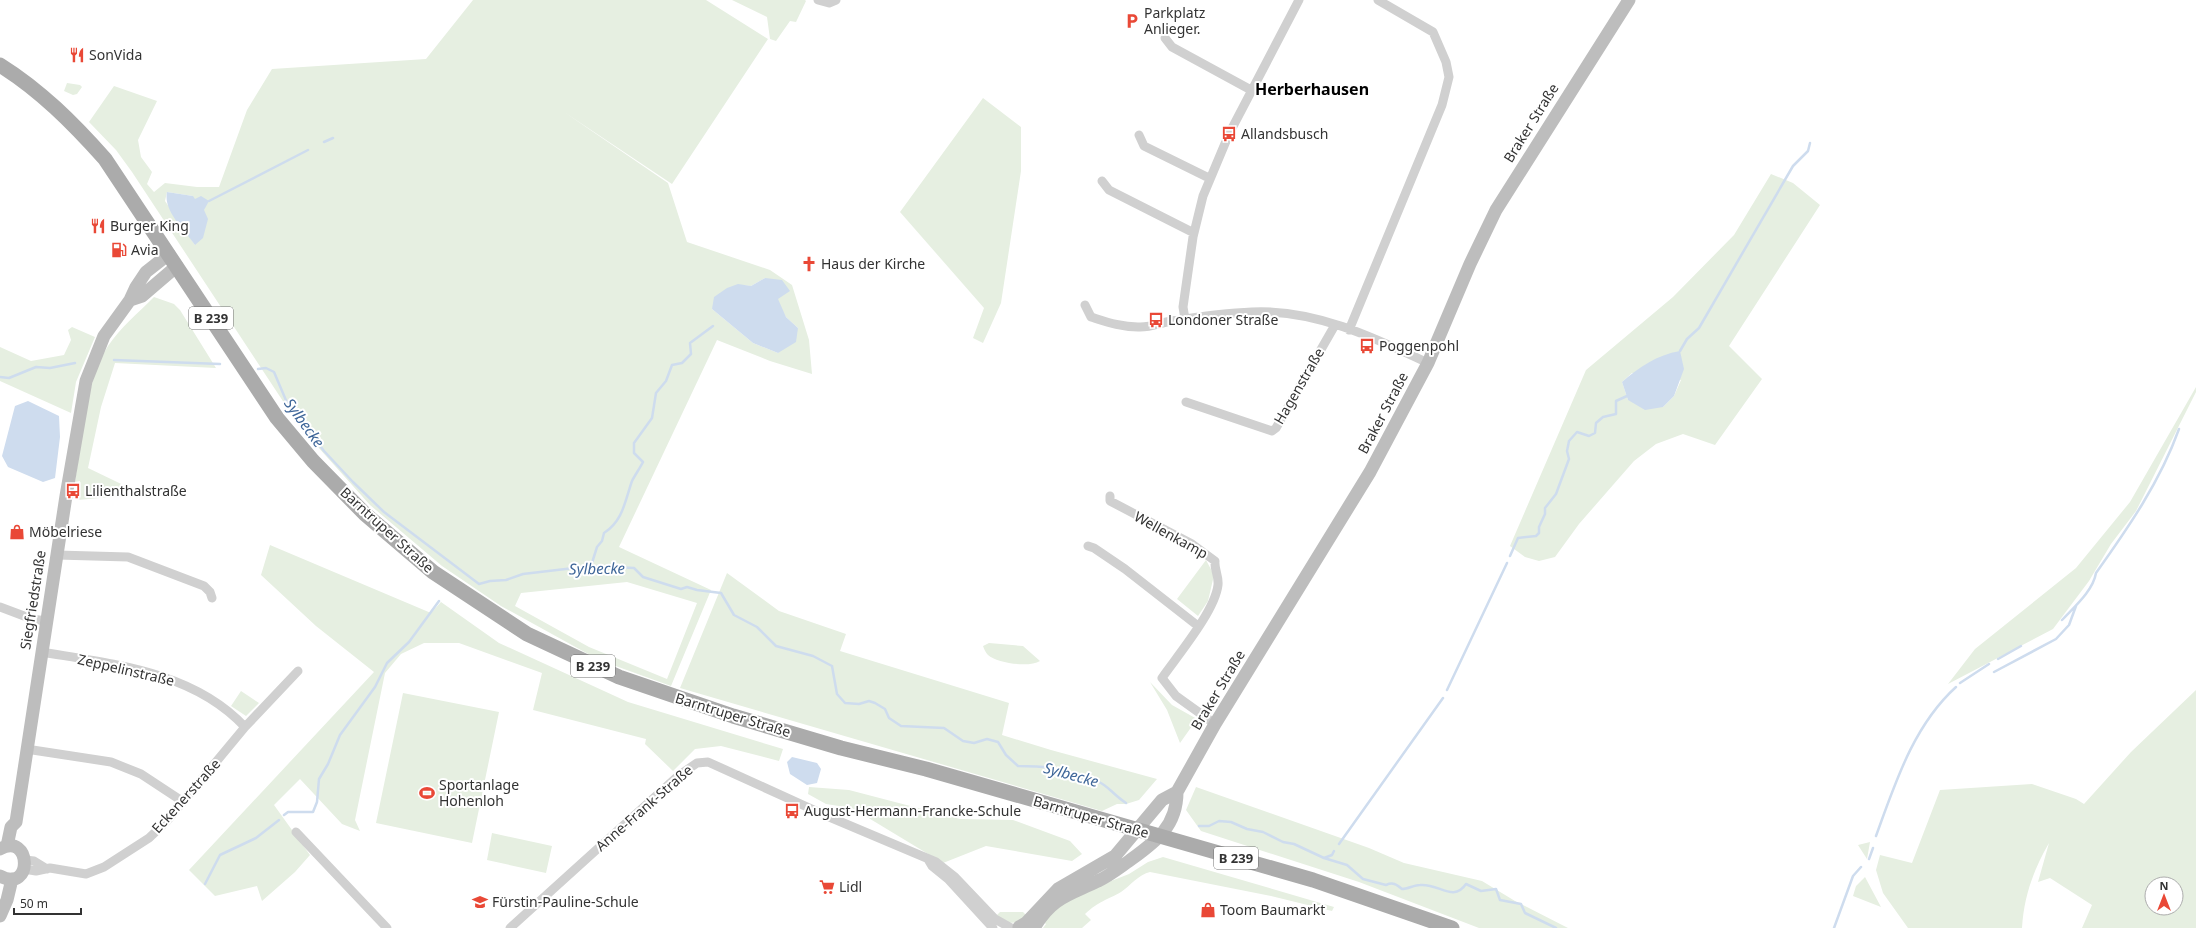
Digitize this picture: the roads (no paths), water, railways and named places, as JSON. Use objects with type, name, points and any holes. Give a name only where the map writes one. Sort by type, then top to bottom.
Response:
[{"type":"main road","name":"B 239","points":[[0,65],[44,97],[81,132],[109,165],[169,254]]},
{"type":"main road","name":"Barntruper Straße","points":[[169,254],[277,418],[313,461],[365,514],[433,572],[528,634],[590,665],[674,697],[841,748],[926,769],[1313,880],[1452,928]]},
{"type":"street","points":[[818,0],[829,3],[836,0]]},
{"type":"street","points":[[1185,319],[1183,307],[1194,233],[1209,178],[1251,90],[1266,66],[1299,0]]},
{"type":"street","points":[[1349,330],[1409,180],[1442,105],[1449,77],[1446,62],[1433,32],[1378,0]]},
{"type":"street","name":"Braker Straße","points":[[1161,837],[1177,804],[1177,792],[1215,724],[1370,472],[1428,363],[1470,264],[1496,210],[1626,1]]},
{"type":"street","points":[[1165,38],[1172,47],[1251,90]]},
{"type":"street","points":[[1139,135],[1140,141],[1144,146],[1209,178]]},
{"type":"street","points":[[1102,182],[1109,190],[1194,233]]},
{"type":"street","name":"Siegfriedstraße","points":[[8,848],[18,828],[16,822],[26,749],[86,381],[104,336],[130,300],[136,287],[146,272],[169,254]]},
{"type":"street","name":"Siegfriedstraße","points":[[130,300],[142,296],[177,266]]},
{"type":"street","points":[[1084,305],[1091,317],[1126,326],[1145,327],[1185,319],[1235,313],[1268,312],[1311,317],[1372,338],[1428,363]]},
{"type":"street","name":"Hagenstraße","points":[[1186,402],[1272,431],[1276,428],[1335,325]]},
{"type":"street","name":"Wellenkamp","points":[[1110,496],[1110,501],[1192,544],[1215,561],[1218,574],[1218,586],[1212,604],[1162,678],[1176,696],[1215,724]]},
{"type":"street","points":[[1088,546],[1094,548],[1125,569],[1198,626]]},
{"type":"street","points":[[57,555],[128,557],[204,586],[210,592],[212,598]]},
{"type":"street","points":[[0,607],[32,619],[46,621]]},
{"type":"street","name":"Zeppelinstraße","points":[[41,652],[115,665],[179,682],[213,700],[245,728]]},
{"type":"street","name":"Eckenerstraße","points":[[25,864],[36,871],[47,868],[86,874],[104,868],[149,838],[167,821],[182,801],[245,728],[298,671]]},
{"type":"street","points":[[26,749],[111,762],[141,774],[182,801]]},
{"type":"street","name":"Anne-Frank-Straße","points":[[510,928],[678,776],[697,763],[708,762],[929,861],[936,862],[965,887],[995,919],[1016,928]]},
{"type":"street","name":"Braker Straße","points":[[1016,928],[1026,923],[1058,889],[1114,856],[1138,831],[1162,800],[1177,792]]},
{"type":"street","points":[[296,832],[387,928]]},
{"type":"street","points":[[1034,928],[1048,909],[1061,897],[1099,881],[1161,837]]},
{"type":"street","points":[[2,912],[4,878],[21,874],[25,864],[8,848]]},
{"type":"street","name":"Anne-Frank-Straße","points":[[929,861],[932,866],[948,880],[993,928]]},
{"type":"water","points":[[167,192],[193,196],[195,199],[201,196],[209,201],[204,210],[208,219],[203,238],[195,245],[171,213],[168,206]]},
{"type":"water","points":[[765,278],[782,280],[790,291],[778,299],[786,317],[798,328],[796,342],[778,353],[753,343],[712,309],[714,297],[727,288],[738,284],[751,286]]},
{"type":"water","points":[[1680,351],[1684,369],[1674,396],[1663,407],[1645,410],[1628,400],[1622,382],[1649,362],[1664,355]]},
{"type":"water","points":[[28,401],[59,416],[60,437],[55,478],[43,482],[8,467],[2,456],[15,406]]},
{"type":"water","points":[[792,757],[817,763],[821,769],[817,783],[807,785],[790,774],[787,762]]},
{"type":"waterway","points":[[324,142],[333,138]]},
{"type":"waterway","points":[[1680,351],[1687,339],[1699,328],[1793,166],[1808,151],[1810,143]]},
{"type":"waterway","points":[[209,201],[308,150]]},
{"type":"waterway","points":[[591,566],[597,547],[602,541],[604,533],[619,517],[632,481],[643,462],[634,453],[634,443],[652,418],[656,393],[666,381],[672,365],[682,363],[691,354],[690,343],[713,326]]},
{"type":"waterway","name":"Sylbecke","points":[[114,360],[220,364]]},
{"type":"waterway","name":"Sylbecke","points":[[0,377],[9,378],[36,367],[50,368],[75,363]]},
{"type":"waterway","name":"Sylbecke","points":[[258,369],[266,368],[274,372],[288,405],[324,451],[353,482],[384,512],[479,584],[490,581],[506,580],[523,574],[591,566],[634,568],[643,577],[681,589],[687,587],[697,590],[721,593],[734,615],[757,627],[776,646],[813,656],[832,666],[837,694],[845,703],[859,704],[869,701],[875,703],[885,709],[889,718],[901,726],[944,728],[963,741],[974,743],[987,739],[998,742],[1006,755],[1018,766],[1034,766],[1056,769],[1077,780],[1094,780],[1100,782],[1126,803]]},
{"type":"waterway","points":[[1510,556],[1518,538],[1536,536],[1539,533],[1539,527],[1545,514],[1545,508],[1556,494],[1569,459],[1567,451],[1569,441],[1577,432],[1589,436],[1595,433],[1596,423],[1603,417],[1616,414],[1616,401],[1627,396]]},
{"type":"waterway","points":[[2062,620],[2087,592],[2096,573],[2142,504],[2163,468],[2179,429]]},
{"type":"waterway","points":[[1447,690],[1507,563]]},
{"type":"waterway","points":[[284,815],[288,812],[313,812],[317,802],[319,779],[328,764],[340,735],[375,687],[387,663],[409,642],[439,601]]},
{"type":"waterway","points":[[1994,672],[2056,639],[2069,625],[2076,606]]},
{"type":"waterway","points":[[1998,659],[2021,646]]},
{"type":"waterway","points":[[1960,683],[1989,664]]},
{"type":"waterway","points":[[1876,836],[1898,776],[1917,738],[1928,719],[1941,702],[1956,687]]},
{"type":"waterway","points":[[1339,844],[1443,698]]},
{"type":"waterway","points":[[205,884],[220,855],[256,838],[279,820]]},
{"type":"waterway","name":"Sylbecke","points":[[1199,826],[1209,826],[1219,821],[1231,822],[1247,829],[1263,832],[1283,842],[1294,844],[1324,858],[1347,865],[1363,879],[1386,885],[1394,884],[1402,889],[1418,885],[1427,885],[1445,891],[1456,892],[1466,884],[1481,891],[1496,889],[1500,900],[1521,904],[1525,913],[1556,928]]},
{"type":"waterway","points":[[1869,859],[1873,848]]},
{"type":"waterway","name":"Sylbecke","points":[[1324,858],[1332,855],[1334,851]]},
{"type":"waterway","points":[[1834,928],[1853,876],[1861,867]]},
{"type":"place","name":"Parkplatz Anlieger.","points":[[1132,21]]},
{"type":"place","name":"SonVida","points":[[77,55]]},
{"type":"place","name":"Allandsbusch","points":[[1229,134]]},
{"type":"place","name":"Burger King","points":[[98,226]]},
{"type":"place","name":"Avia","points":[[119,250]]},
{"type":"place","name":"Haus der Kirche","points":[[809,264]]},
{"type":"place","name":"Londoner Straße","points":[[1156,320]]},
{"type":"place","name":"Poggenpohl","points":[[1367,346]]},
{"type":"place","name":"Lilienthalstraße","points":[[73,491]]},
{"type":"place","name":"Möbelriese","points":[[17,532]]},
{"type":"place","name":"Sportanlage Hohenloh","points":[[427,793]]},
{"type":"place","name":"August-Hermann-Francke-Schule","points":[[792,811]]},
{"type":"place","name":"Lidl","points":[[827,887]]},
{"type":"place","name":"Fürstin-Pauline-Schule","points":[[480,902]]},
{"type":"place","name":"Toom Baumarkt","points":[[1208,910]]},
{"type":"district","name":"Herberhausen","points":[[1312,89]]}]
